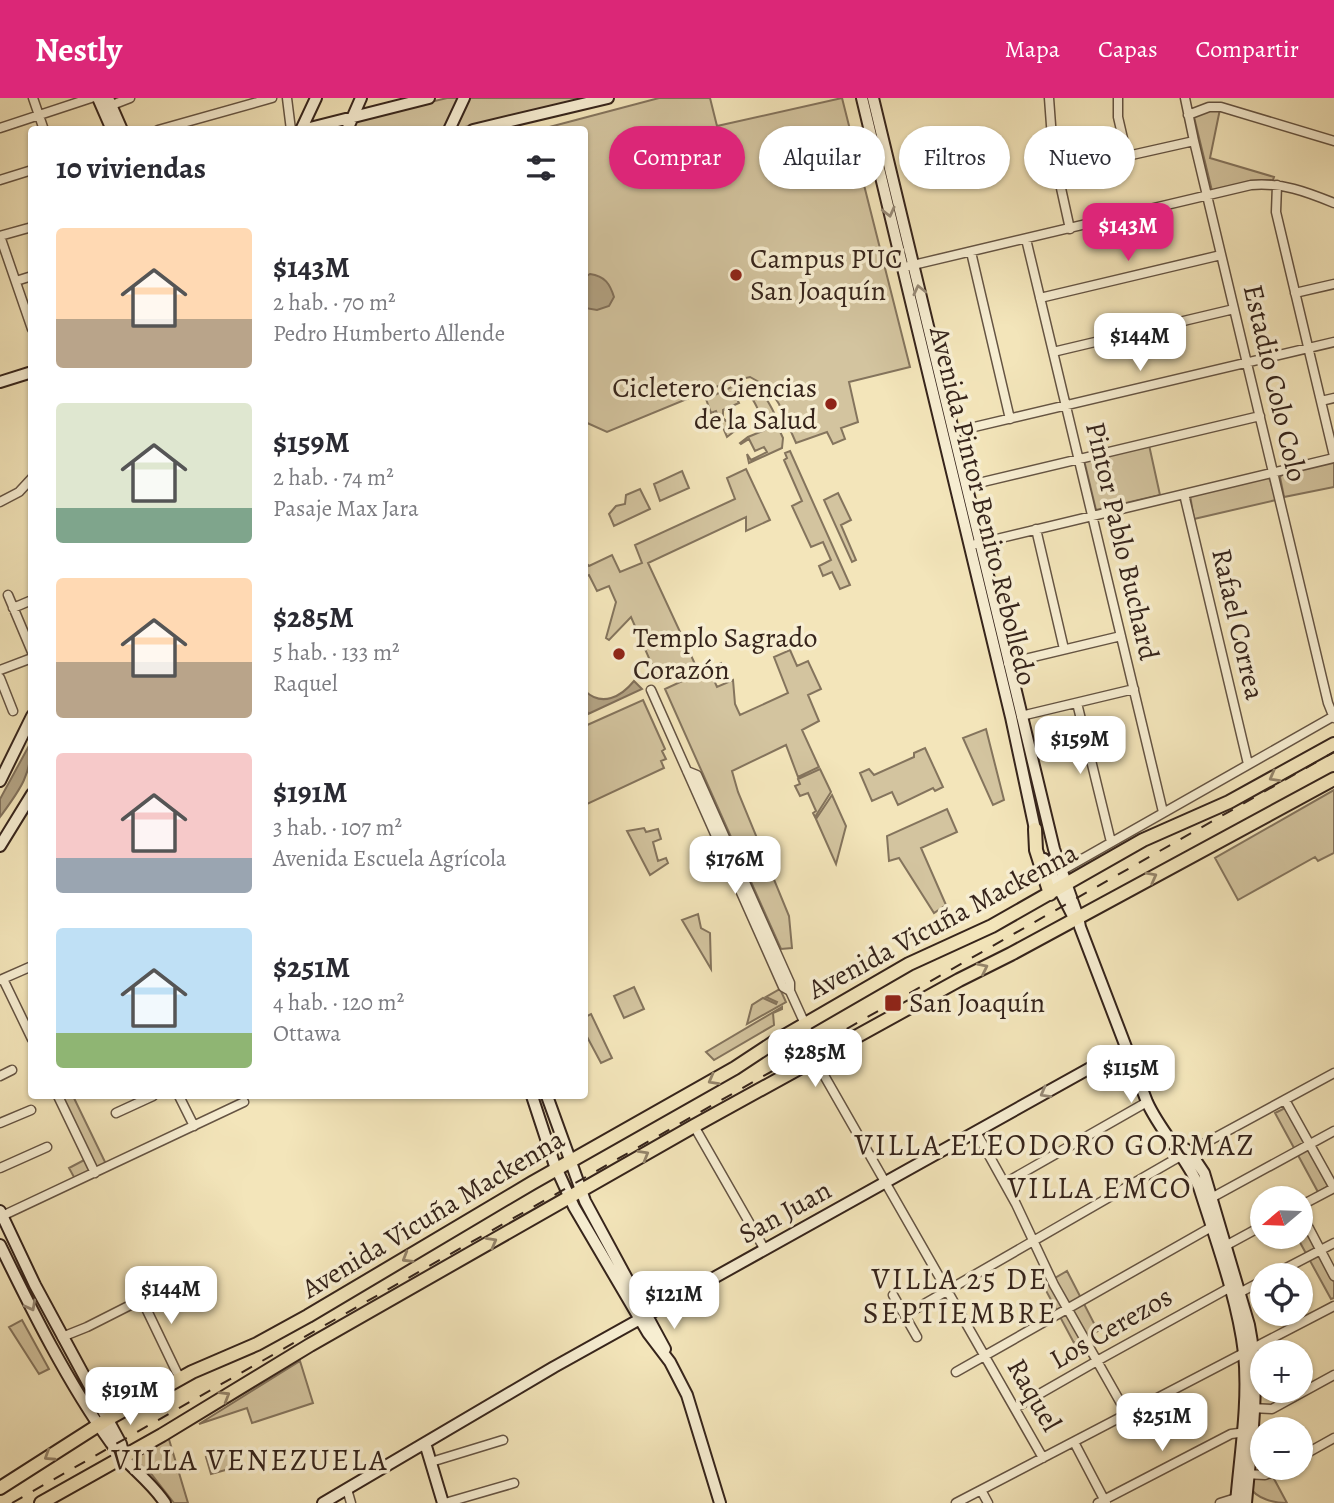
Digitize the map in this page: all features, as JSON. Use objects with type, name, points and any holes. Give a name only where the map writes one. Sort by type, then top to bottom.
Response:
[{"type":"main road","name":"Avenida Vicuña Mackenna","points":[[0,1488],[103,1422],[180,1378],[292,1325],[573,1166],[805,1024],[909,964],[992,926],[1143,840],[1229,802],[1334,744]]},
{"type":"main road","name":"Avenida Vicuña Mackenna","points":[[41,1503],[310,1345],[694,1126],[1334,779]]},
{"type":"main road","points":[[1035,829],[1036,850],[1058,889]]},
{"type":"street","points":[[33,98],[43,126]]},
{"type":"street","points":[[0,128],[92,98]]},
{"type":"street","points":[[97,98],[110,126]]},
{"type":"street","points":[[120,126],[110,102],[130,98]]},
{"type":"street","points":[[172,126],[272,98]]},
{"type":"street","points":[[287,98],[290,126]]},
{"type":"street","points":[[306,126],[316,98]]},
{"type":"street","points":[[347,122],[361,98],[373,111]]},
{"type":"street","points":[[323,126],[347,122],[373,111],[429,98]]},
{"type":"street","points":[[451,126],[464,98]]},
{"type":"street","points":[[490,126],[608,98]]},
{"type":"street","name":"Avenida Pintor Benito Rebolledo","points":[[862,98],[953,432],[966,486],[974,544],[1008,663],[1043,810],[1061,871],[1058,889],[1077,919],[1147,1102],[1157,1121],[1186,1154]]},
{"type":"street","name":"Avenida Pintor Benito Rebolledo","points":[[873,98],[908,266],[974,544],[1035,829]]},
{"type":"street","points":[[1049,98],[1051,126]]},
{"type":"street","points":[[1118,98],[1120,126]]},
{"type":"street","name":"Estadio Colo Colo","points":[[1185,98],[1273,473],[1334,717]]},
{"type":"street","points":[[1188,114],[1209,107],[1221,107],[1334,141]]},
{"type":"street","points":[[1135,154],[1194,141]]},
{"type":"street","points":[[0,180],[28,171]]},
{"type":"street","points":[[908,266],[1251,186],[1277,185],[1293,188],[1334,203]]},
{"type":"street","points":[[974,544],[1334,457],[1276,212],[1277,185]]},
{"type":"street","points":[[1060,189],[1070,229]]},
{"type":"street","points":[[28,228],[0,236],[28,317]]},
{"type":"street","name":"Pintor Pablo Buchard","points":[[1026,239],[1163,812]]},
{"type":"street","points":[[971,252],[1010,419]]},
{"type":"street","points":[[1040,298],[1222,256]]},
{"type":"street","points":[[16,281],[28,277]]},
{"type":"street","points":[[1296,293],[1334,285]]},
{"type":"street","points":[[1053,352],[1234,309]]},
{"type":"street","points":[[953,432],[1334,342]]},
{"type":"street","points":[[0,382],[28,373]]},
{"type":"street","points":[[1321,401],[1334,398]]},
{"type":"street","points":[[966,486],[1260,416]]},
{"type":"street","points":[[0,502],[19,492],[28,482]]},
{"type":"street","name":"Rafael Correa","points":[[1184,494],[1248,764]]},
{"type":"street","points":[[1036,530],[1064,649]]},
{"type":"street","points":[[8,595],[28,644]]},
{"type":"street","points":[[13,608],[28,602]]},
{"type":"street","points":[[1008,663],[1121,636]]},
{"type":"street","points":[[0,670],[28,660]]},
{"type":"street","points":[[0,678],[13,711]]},
{"type":"street","points":[[1021,716],[1134,689]]},
{"type":"street","name":"Raquel","points":[[651,690],[687,771],[696,775],[790,983],[790,990],[805,1024],[816,1060],[1043,1458]]},
{"type":"street","points":[[1077,703],[1111,842]]},
{"type":"street","points":[[1061,871],[1334,717]]},
{"type":"street","points":[[0,781],[28,724]]},
{"type":"street","points":[[0,846],[28,805]]},
{"type":"street","points":[[1032,813],[1043,810]]},
{"type":"street","points":[[28,968],[2,980],[28,1031]]},
{"type":"street","name":"San Juan","points":[[323,1503],[644,1317],[1126,1048]]},
{"type":"street","points":[[0,1076],[12,1070]]},
{"type":"street","points":[[905,1315],[1186,1154],[1334,1073]]},
{"type":"street","points":[[59,1099],[95,1173]]},
{"type":"street","points":[[116,1113],[146,1099]]},
{"type":"street","points":[[180,1099],[194,1126]]},
{"type":"street","points":[[533,1099],[558,1173],[593,1218],[691,1405],[720,1503]]},
{"type":"street","points":[[548,1099],[573,1166],[576,1195]]},
{"type":"street","points":[[1285,1100],[1334,1188],[1313,1200]]},
{"type":"street","points":[[103,1422],[1,1215],[244,1102]]},
{"type":"street","points":[[1005,1183],[1147,1102]]},
{"type":"street","points":[[0,1123],[31,1110]]},
{"type":"street","points":[[694,1126],[765,1250]]},
{"type":"street","points":[[1213,1197],[1334,1131]]},
{"type":"street","points":[[976,1132],[1127,1414]]},
{"type":"street","points":[[0,1168],[47,1147]]},
{"type":"street","points":[[1186,1154],[1201,1167],[1213,1197],[1229,1288],[1249,1351]]},
{"type":"street","points":[[1186,1154],[1227,1245],[1241,1292],[1249,1351],[1249,1408],[1241,1501]]},
{"type":"street","points":[[956,1372],[1216,1225]]},
{"type":"street","points":[[1227,1245],[1250,1233]]},
{"type":"street","points":[[1313,1234],[1334,1276]]},
{"type":"street","points":[[1296,1263],[1334,1243]]},
{"type":"street","points":[[18,1250],[9,1244],[1,1246],[49,1339],[103,1422],[122,1446],[124,1456],[165,1503]]},
{"type":"street","points":[[49,1339],[62,1337],[170,1285]]},
{"type":"street","points":[[1241,1292],[1250,1287]]},
{"type":"street","name":"Los Cerezos","points":[[1015,1408],[1229,1288]]},
{"type":"street","points":[[893,1295],[917,1337]]},
{"type":"street","points":[[142,1300],[180,1378]]},
{"type":"street","points":[[956,1503],[1334,1306]]},
{"type":"street","points":[[1249,1408],[1272,1409],[1334,1375]]},
{"type":"street","points":[[1074,1441],[1102,1502],[1231,1434],[1247,1432]]},
{"type":"street","points":[[1313,1450],[1334,1438]]},
{"type":"street","points":[[431,1462],[503,1440]]},
{"type":"street","points":[[425,1443],[444,1503],[514,1483]]},
{"type":"street","points":[[1244,1474],[1250,1474]]},
{"type":"street","points":[[347,1489],[351,1503]]},
{"type":"street","points":[[981,1490],[988,1503]]},
{"type":"street","points":[[1220,1503],[1258,1503]]},
{"type":"shaded area","points":[[447,98],[592,98],[469,126],[354,126],[356,120]]},
{"type":"shaded area","name":"Campus PUC San Joaquín","points":[[659,98],[710,98],[717,126],[842,98],[849,126],[759,126],[759,189],[865,189],[910,367],[849,382],[858,422],[841,428],[845,439],[833,444],[827,432],[796,443],[779,404],[768,387],[750,377],[728,382],[607,432],[588,423],[588,126],[553,126]]},
{"type":"shaded area","points":[[1220,109],[1210,158],[1274,177],[1273,180],[1250,181],[1212,191],[1194,117],[1200,112]]},
{"type":"shaded area","points":[[588,275],[600,277],[609,285],[614,297],[609,306],[597,310],[588,308]]},
{"type":"shaded area","points":[[738,384],[759,391],[777,419],[764,424],[752,399],[739,392],[735,395],[739,403],[723,410],[723,418],[726,421],[731,419],[736,430],[727,437],[716,411],[711,413],[706,399]]},
{"type":"shaded area","points":[[777,425],[783,438],[782,448],[749,463],[747,454],[751,460],[767,452],[764,447],[755,451],[749,439],[740,443]]},
{"type":"shaded area","points":[[1149,445],[1160,495],[1096,510],[1084,460]]},
{"type":"shaded area","points":[[790,451],[850,585],[840,589],[832,572],[823,576],[819,566],[831,560],[823,542],[811,547],[792,506],[802,501],[784,460],[787,458],[785,453]]},
{"type":"shaded area","points":[[1334,461],[1334,487],[1284,497],[1280,477],[1283,473]]},
{"type":"shaded area","points":[[746,469],[770,520],[746,531],[746,517],[648,563],[695,664],[659,681],[631,617],[609,640],[606,638],[616,602],[609,586],[597,591],[588,576],[588,565],[612,555],[620,572],[642,563],[635,545],[735,499],[727,478]]},
{"type":"shaded area","points":[[682,471],[689,488],[660,501],[654,484]]},
{"type":"shaded area","points":[[1266,477],[1270,479],[1276,500],[1194,519],[1190,495]]},
{"type":"shaded area","points":[[640,489],[650,509],[614,526],[609,514],[616,506],[625,504],[626,495]]},
{"type":"shaded area","points":[[838,493],[851,520],[841,525],[856,560],[852,562],[824,500]]},
{"type":"shaded area","points":[[790,650],[797,666],[808,661],[821,689],[808,695],[819,721],[802,730],[819,767],[798,777],[786,745],[732,771],[789,916],[792,948],[781,949],[665,689],[721,663],[725,672],[713,678],[717,687],[733,680],[735,704],[740,715],[788,693],[774,657]]},
{"type":"shaded area","points":[[634,681],[642,689],[588,714],[588,694],[605,699],[623,692]]},
{"type":"shaded area","points":[[643,700],[665,749],[662,751],[666,759],[661,761],[664,768],[588,804],[588,725]]},
{"type":"shaded area","points":[[986,729],[1004,800],[993,805],[963,738]]},
{"type":"shaded area","points":[[28,748],[27,773],[0,817],[0,799]]},
{"type":"shaded area","points":[[925,748],[943,787],[935,791],[933,788],[898,805],[892,792],[872,801],[860,773],[869,769],[874,775],[914,757],[914,753]]},
{"type":"shaded area","points":[[820,769],[831,792],[815,817],[813,813],[816,811],[808,793],[800,796],[795,786],[800,784],[798,779]]},
{"type":"shaded area","points":[[1334,790],[1334,853],[1318,861],[1315,857],[1238,900],[1215,858]]},
{"type":"shaded area","points":[[832,795],[846,826],[836,864],[816,819]]},
{"type":"shaded area","points":[[947,809],[957,832],[921,848],[946,905],[934,913],[899,858],[889,861],[887,836]]},
{"type":"shaded area","points":[[644,828],[646,832],[658,829],[661,839],[653,842],[658,861],[666,858],[668,863],[650,875],[627,831]]},
{"type":"shaded area","points":[[698,914],[701,928],[710,933],[711,969],[682,920]]},
{"type":"shaded area","points":[[634,987],[644,1009],[624,1018],[614,996]]},
{"type":"shaded area","points":[[780,989],[786,1002],[747,1024],[752,1005],[763,998],[776,1004],[777,1002],[766,997]]},
{"type":"shaded area","points":[[782,1007],[773,1013],[774,1025],[714,1060],[706,1052]]},
{"type":"shaded area","points":[[591,1014],[612,1058],[601,1063],[588,1039],[588,1016]]},
{"type":"shaded area","points":[[63,1099],[74,1099],[106,1164],[75,1179],[69,1168],[90,1157]]},
{"type":"shaded area","points":[[1287,1107],[1330,1185],[1318,1192],[1275,1113]]},
{"type":"shaded area","points":[[1313,1241],[1334,1282],[1334,1298],[1331,1299],[1304,1250],[1312,1250]]},
{"type":"shaded area","points":[[1067,1271],[1098,1331],[1074,1343],[1043,1285]]},
{"type":"shaded area","points":[[22,1320],[49,1369],[39,1374],[9,1327]]},
{"type":"shaded area","points":[[300,1361],[313,1403],[252,1423],[247,1408],[199,1424]]},
{"type":"shaded area","points":[[168,1436],[188,1503],[174,1503],[152,1475],[131,1456]]},
{"type":"shaded area","points":[[235,1449],[240,1466],[211,1474],[206,1457]]},
{"type":"shaded area","points":[[1254,1480],[1275,1480],[1287,1503],[1261,1497],[1250,1487]]},
{"type":"railway","points":[[12,1503],[1334,752]]},
{"type":"place","name":"Campus PUC San Joaquín","points":[[736,275]]},
{"type":"place","name":"Cicletero Ciencias de la Salud","points":[[831,404]]},
{"type":"place","name":"Templo Sagrado Corazón","points":[[619,654]]},
{"type":"place","name":"San Joaquín","points":[[893,1003]]},
{"type":"district","name":"VILLA ELEODORO GORMAZ","points":[[1055,1145]]},
{"type":"district","name":"VILLA EMCO","points":[[1100,1188]]},
{"type":"district","name":"VILLA 25 DE SEPTIEMBRE","points":[[960,1296]]},
{"type":"district","name":"VILLA VENEZUELA","points":[[250,1460]]}]
